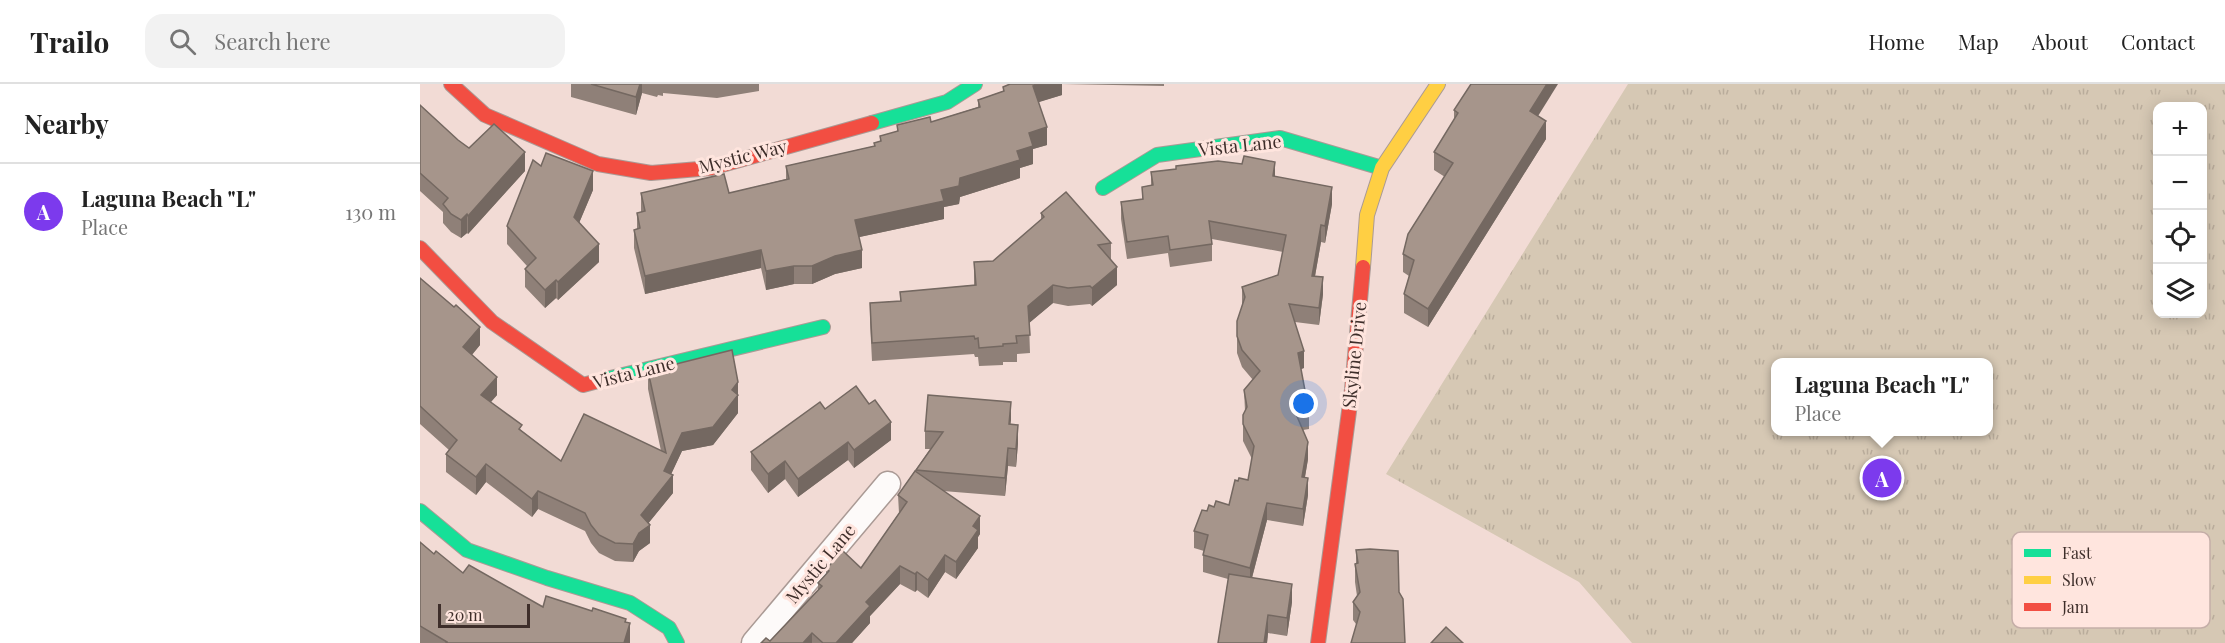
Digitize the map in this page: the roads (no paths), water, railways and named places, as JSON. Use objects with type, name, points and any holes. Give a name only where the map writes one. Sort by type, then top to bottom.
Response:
[{"type":"street","name":"Mystic Way","points":[[451,84],[485,115],[598,164],[651,174],[711,168],[947,102],[975,84]]},
{"type":"street","name":"Skyline Drive","points":[[1318,643],[1352,389],[1366,215],[1382,168],[1438,84]]},
{"type":"street","name":"Vista Lane","points":[[1103,188],[1157,155],[1280,138],[1382,168]]},
{"type":"street","name":"Vista Lane","points":[[420,248],[492,322],[583,385],[823,327]]},
{"type":"street","name":"Mystic Lane","points":[[754,643],[888,484]]},
{"type":"street","points":[[420,511],[467,550],[547,578],[630,603],[669,628],[677,643]]},
{"type":"place","name":"Laguna Beach \"L\"","points":[[1882,478]]}]
